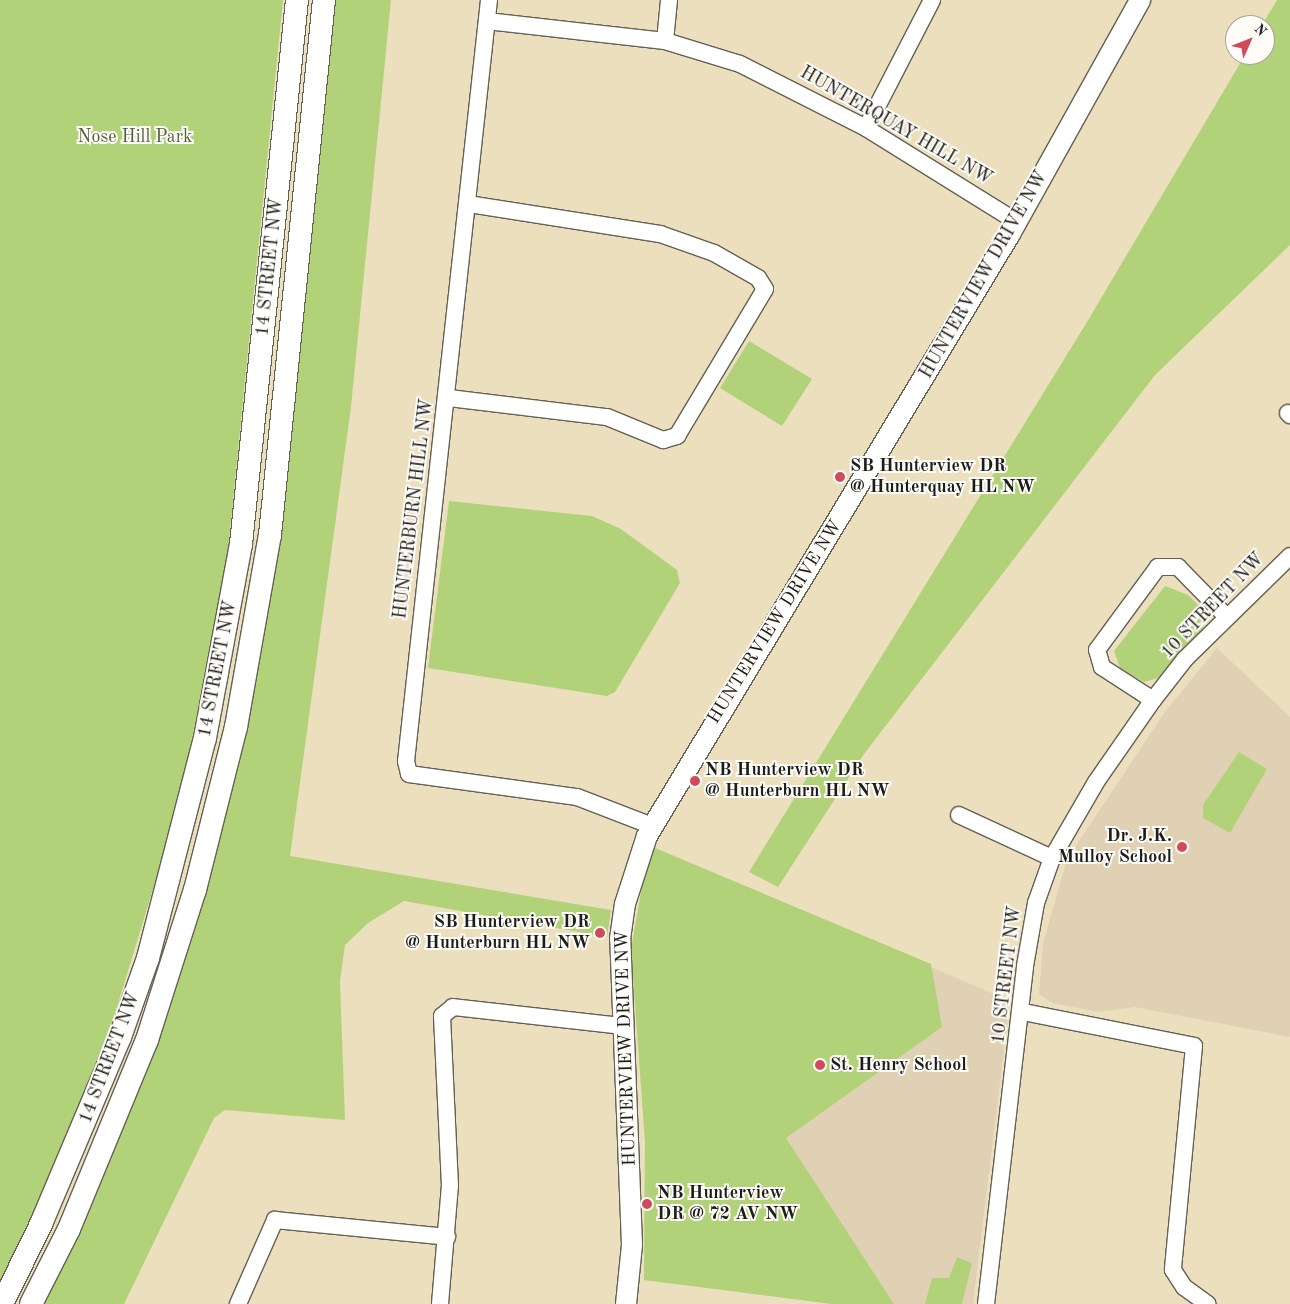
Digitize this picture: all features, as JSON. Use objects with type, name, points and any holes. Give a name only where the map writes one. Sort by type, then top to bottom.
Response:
[{"type":"main road","name":"14 STREET NW","points":[[2,1304],[41,1224],[120,1037],[150,949],[205,738],[241,544],[297,0]]},
{"type":"main road","name":"14 STREET NW","points":[[31,1304],[69,1229],[147,1040],[195,890],[236,727],[270,535],[324,0]]},
{"type":"street","name":"HUNTERBURN HILL NW","points":[[489,0],[448,398],[415,665],[406,761],[409,774],[577,797],[652,826]]},
{"type":"street","points":[[665,41],[669,0]]},
{"type":"street","points":[[866,128],[932,0]]},
{"type":"street","name":"HUNTERVIEW DRIVE NW","points":[[629,1304],[632,1245],[620,939],[625,904],[652,826],[1017,222],[1140,0]]},
{"type":"street","name":"HUNTERQUAY HILL NW","points":[[487,21],[665,41],[740,64],[866,128],[1017,222]]},
{"type":"street","points":[[448,398],[607,416],[663,440],[677,436],[765,289],[758,278],[714,253],[660,234],[469,204]]},
{"type":"street","name":"10 STREET NW","points":[[986,1304],[1036,903],[1052,858],[1096,782],[1153,700],[1227,617],[1290,556]]},
{"type":"street","points":[[1153,700],[1102,667],[1097,650],[1158,567],[1178,567],[1227,617]]},
{"type":"street","points":[[959,815],[1052,858]]},
{"type":"street","points":[[440,1304],[450,1186],[442,1016],[453,1007],[622,1026]]},
{"type":"street","points":[[1023,1012],[1194,1046],[1173,1270],[1184,1287],[1207,1304]]},
{"type":"street","points":[[238,1304],[275,1220],[447,1238]]},
{"type":"shaded area","name":"Dr. J.K. Mulloy School","points":[[1217,648],[1290,717],[1290,1037],[1135,1007],[1099,1012],[1052,1003],[1039,994],[1043,943],[1067,859],[1164,713]]},
{"type":"shaded area","name":"St. Henry School","points":[[655,848],[1010,1001],[973,1304],[832,1304],[644,1280],[645,1141],[631,949],[644,876]]},
{"type":"green space","name":"Nose Hill Park","points":[[0,0],[283,0],[226,571],[178,807],[110,1030],[82,1104],[0,1284]]},
{"type":"green space","points":[[334,0],[391,0],[351,407],[290,856],[611,910],[607,937],[404,901],[368,923],[345,945],[340,981],[345,1120],[225,1110],[214,1118],[124,1304],[42,1304],[243,742]]},
{"type":"green space","points":[[1277,0],[1290,0],[1290,245],[1155,375],[864,754],[778,887],[749,872],[1087,322],[1239,65],[1275,65],[1275,15],[1268,15]]},
{"type":"green space","points":[[749,341],[812,379],[782,426],[720,388]]},
{"type":"green space","points":[[449,501],[592,516],[621,529],[677,570],[680,583],[615,692],[607,696],[428,668]]},
{"type":"green space","points":[[1165,586],[1188,595],[1203,610],[1205,620],[1203,628],[1158,678],[1144,682],[1120,668],[1114,651]]},
{"type":"green space","points":[[1239,752],[1267,769],[1230,833],[1203,818],[1203,805]]},
{"type":"green space","name":"St. Henry School","points":[[655,848],[931,964],[942,1027],[786,1138],[894,1304],[832,1304],[644,1280],[645,1141],[631,949],[644,876]]},
{"type":"green space","points":[[957,1257],[972,1263],[962,1304],[925,1304],[932,1278],[949,1278]]},
{"type":"place","name":"SB Hunterview DR @ Hunterquay HL NW","points":[[840,477]]},
{"type":"place","name":"NB Hunterview DR @ Hunterburn HL NW","points":[[695,781]]},
{"type":"place","name":"Dr. J.K. Mulloy School","points":[[1182,847]]},
{"type":"place","name":"SB Hunterview DR @ Hunterburn HL NW","points":[[600,933]]},
{"type":"place","name":"St. Henry School","points":[[820,1065]]},
{"type":"place","name":"NB Hunterview DR @ 72 AV NW","points":[[647,1204]]}]
